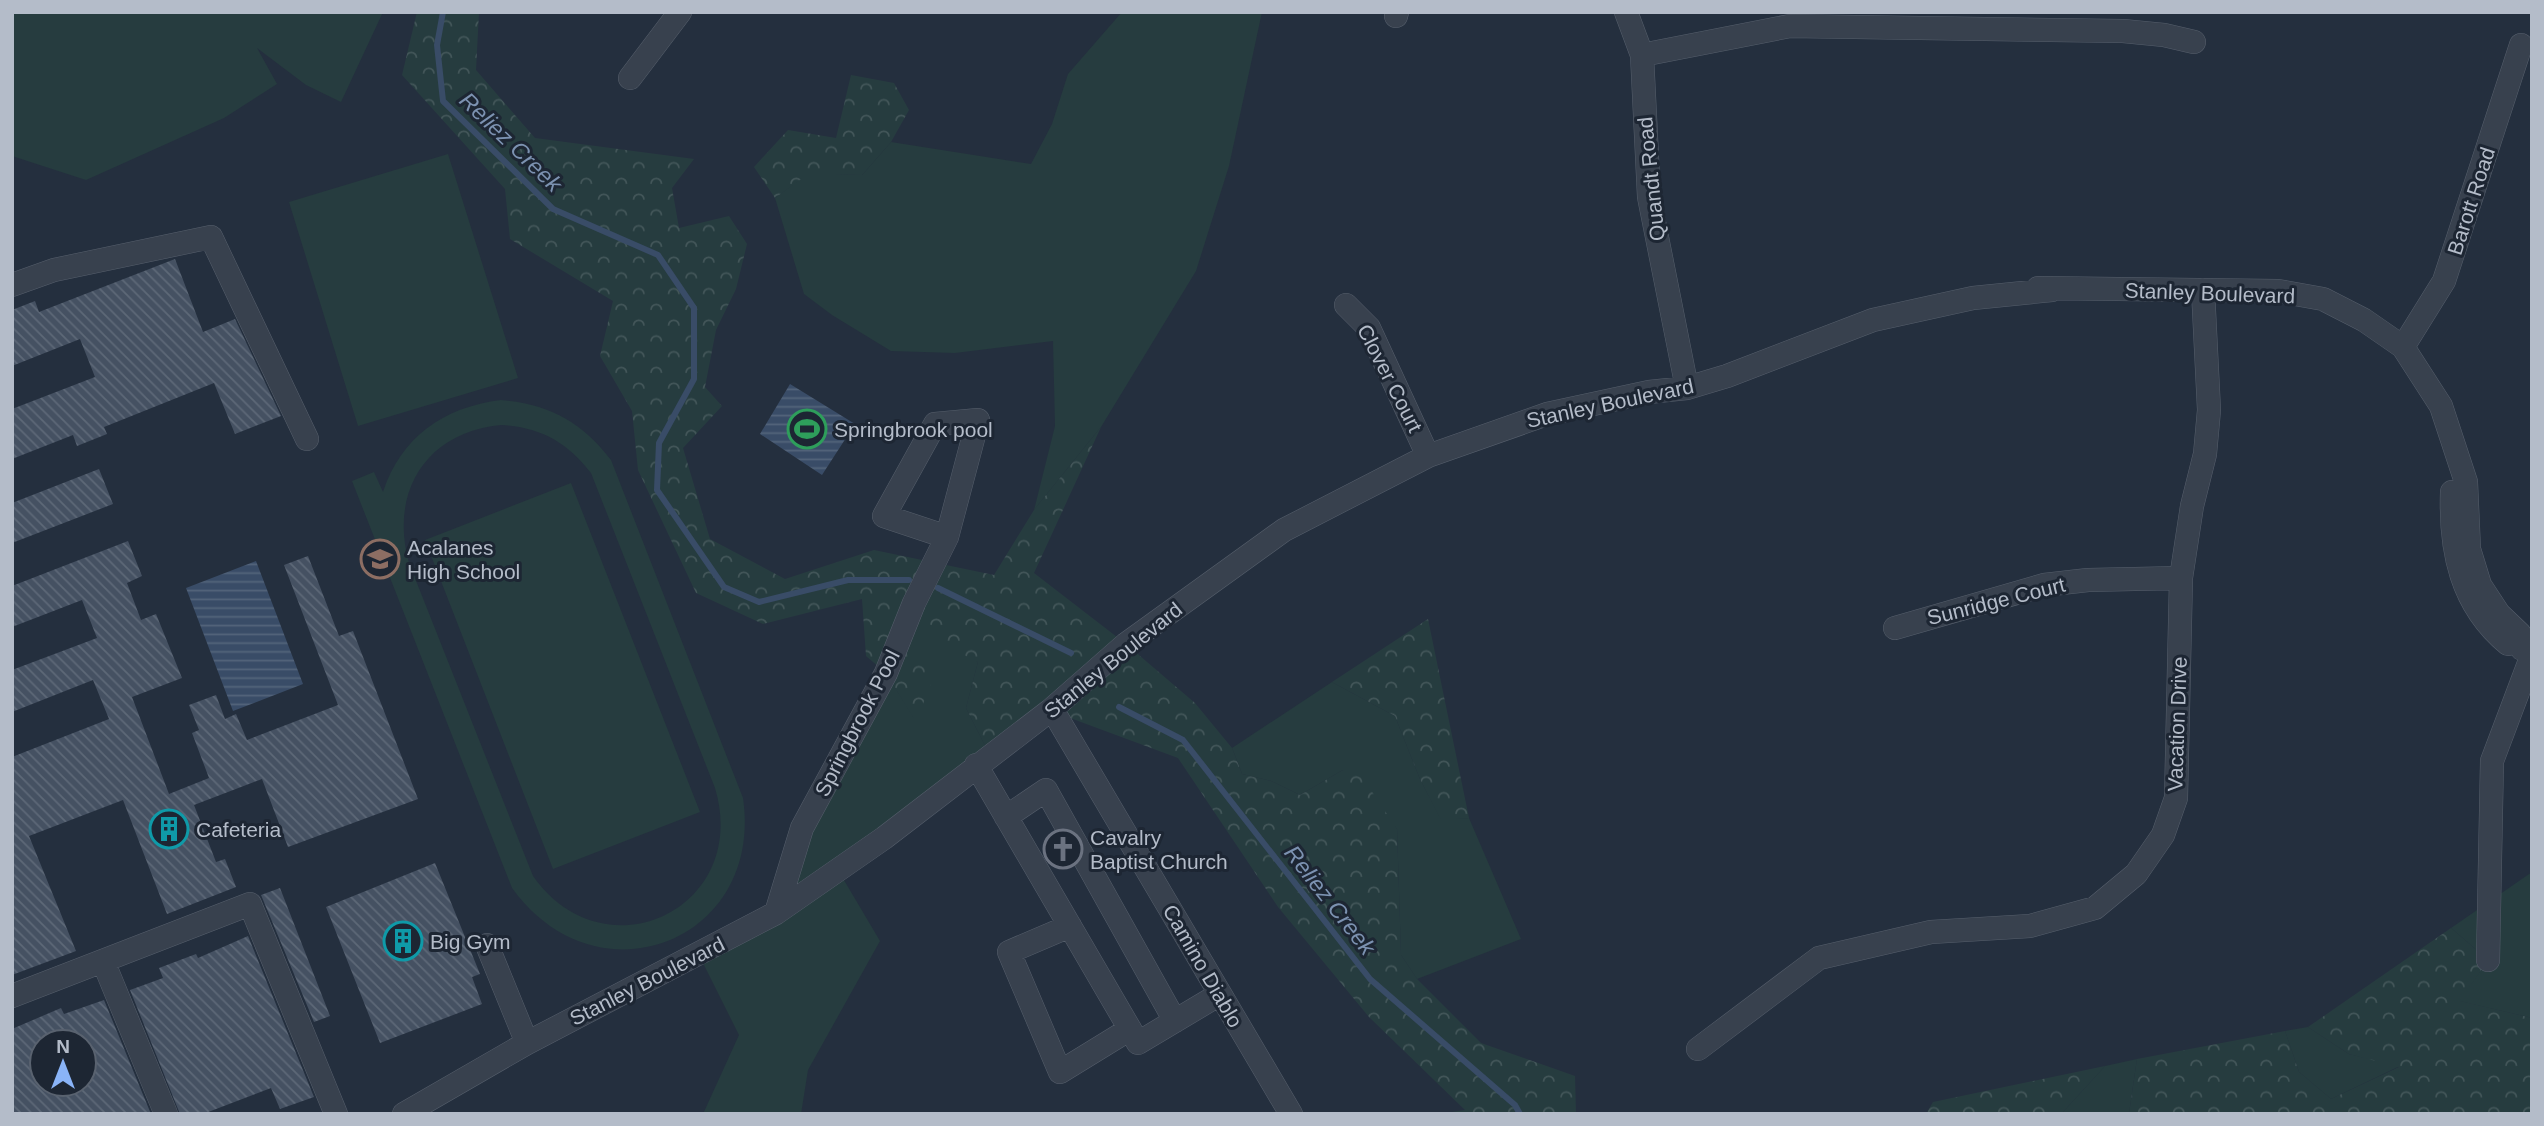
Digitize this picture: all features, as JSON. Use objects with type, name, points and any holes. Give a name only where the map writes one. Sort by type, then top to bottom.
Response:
[{"type":"street","points":[[630,78],[680,12]]},
{"type":"street","name":"Quandt Road","points":[[1626,12],[1642,55],[1649,197],[1687,388]]},
{"type":"street","points":[[1642,55],[1790,19],[2123,31],[2164,35],[2194,42]]},
{"type":"street","name":"Barott Road","points":[[2403,347],[2445,281],[2521,45]]},
{"type":"street","points":[[12,285],[54,270],[211,237],[307,439]]},
{"type":"street","name":"Stanley Boulevard","points":[[404,1114],[527,1043],[776,913],[884,838],[1052,709],[1126,645],[1284,530],[1428,456],[1547,414],[1649,392],[1687,388],[1727,376],[1873,320],[1892,307],[1969,287],[2016,285],[2052,290],[2278,290],[2323,299],[2364,320],[2403,347],[2441,407],[2456,453],[2451,527],[2466,593],[2485,622],[2507,643],[2529,655]]},
{"type":"street","name":"Vacation Drive","points":[[1698,1049],[1819,958],[1931,932],[2030,926],[2095,908],[2136,874],[2163,835],[2176,798],[2181,578],[2192,506],[2205,454],[2209,410],[2203,290]]},
{"type":"street","name":"Clover Court","points":[[1346,305],[1369,328],[1428,456]]},
{"type":"street","name":"Springbrook Pool","points":[[776,913],[803,828],[886,673],[914,603],[947,537],[978,420],[934,424],[884,516],[947,537]]},
{"type":"street","name":"Sunridge Court","points":[[1895,628],[2044,585],[2088,580],[2181,578]]},
{"type":"street","points":[[2488,960],[2492,761],[2529,655]]},
{"type":"street","name":"Camino Diablo","points":[[1052,709],[1291,1114]]},
{"type":"street","points":[[976,765],[1138,1043],[1220,995]]},
{"type":"street","points":[[1006,817],[1046,790],[1175,1021]]},
{"type":"street","points":[[12,996],[250,904],[336,1114]]},
{"type":"street","points":[[1070,926],[1009,952],[1060,1072],[1130,1029]]},
{"type":"street","points":[[487,944],[527,1043]]},
{"type":"street","points":[[103,961],[166,1114]]},
{"type":"green space","points":[[12,12],[383,12],[341,102],[306,85],[257,48],[277,84],[224,118],[86,180],[12,156]]},
{"type":"green space","points":[[417,12],[479,12],[476,70],[535,138],[694,159],[672,188],[679,228],[729,216],[747,244],[736,289],[716,330],[705,387],[722,406],[683,448],[710,539],[785,579],[874,550],[994,575],[1034,510],[1101,427],[1034,573],[1126,644],[1195,703],[1232,748],[1242,774],[1271,781],[1300,795],[1343,770],[1363,778],[1397,829],[1401,955],[1417,979],[1481,1043],[1575,1076],[1576,1114],[1439,1114],[1465,1110],[1369,1017],[1278,907],[1178,758],[1054,712],[990,755],[966,708],[978,662],[950,648],[916,608],[906,643],[939,663],[916,722],[886,673],[866,656],[862,599],[763,624],[696,593],[638,470],[632,411],[600,356],[613,301],[510,239],[505,189],[402,75]]},
{"type":"green space","points":[[1122,12],[1262,12],[1229,166],[1196,271],[1101,427],[1034,510],[1055,426],[1053,341],[955,353],[891,351],[832,315],[804,294],[775,198],[808,173],[862,175],[891,142],[1031,164],[1052,124],[1068,74]]},
{"type":"green space","points":[[851,75],[894,83],[909,110],[891,142],[862,175],[808,174],[775,198],[754,167],[788,130],[836,138]]},
{"type":"green space","points":[[448,154],[518,378],[358,426],[289,202]]},
{"type":"green space","points":[[501,400],[549,411],[576,425],[611,460],[743,798],[743,848],[728,889],[702,921],[667,941],[628,949],[587,944],[547,924],[512,888],[352,481],[374,472],[383,492],[401,455],[427,428],[443,418],[480,404]],"holes":[[[501,425],[515,426],[552,438],[572,453],[591,473],[715,788],[720,830],[712,867],[692,895],[664,915],[632,925],[597,922],[563,906],[533,876],[409,563],[404,537],[405,512],[410,490],[420,470],[434,453],[453,439],[475,430]]]},
{"type":"green space","points":[[571,483],[700,812],[553,869],[425,540]]},
{"type":"green space","points":[[916,607],[978,662],[966,708],[990,755],[838,870],[880,941],[808,1070],[801,1114],[703,1114],[739,1035],[699,955],[776,913],[784,884],[886,673],[916,721],[901,641]]},
{"type":"green space","points":[[1428,619],[1469,818],[1441,820],[1420,779],[1395,716],[1332,682]]},
{"type":"green space","points":[[1332,682],[1395,716],[1420,779],[1441,819],[1469,818],[1521,939],[1417,979],[1401,955],[1397,829],[1343,770],[1300,795],[1271,781],[1242,774],[1232,748]]},
{"type":"green space","points":[[2532,872],[2532,1018],[2459,1001],[2488,960],[2451,928]]},
{"type":"green space","points":[[2451,928],[2488,960],[2460,1001],[2532,1018],[2532,1114],[2129,1114],[2137,1059],[2285,1031],[2299,1072],[2331,1099],[2399,1067],[2349,1054],[2308,1027]]},
{"type":"green space","points":[[2308,1027],[2349,1054],[2400,1066],[2331,1099],[2299,1072],[2285,1031]]},
{"type":"green space","points":[[2137,1059],[2129,1114],[2061,1114],[2105,1066]]},
{"type":"green space","points":[[2105,1066],[2061,1114],[1926,1114],[1933,1102]]},
{"type":"water","name":"Springbrook pool","points":[[790,384],[855,424],[822,475],[760,434]]},
{"type":"water","points":[[256,561],[303,684],[233,711],[186,588]]},
{"type":"building","points":[[175,259],[203,332],[235,319],[281,416],[235,434],[214,383],[104,427],[107,434],[77,446],[73,435],[12,459],[12,409],[95,377],[80,339],[12,366],[12,310],[35,301],[39,312]]},
{"type":"building","points":[[99,469],[113,504],[12,543],[12,503]]},
{"type":"building","points":[[128,541],[142,576],[127,583],[141,620],[156,614],[182,678],[132,697],[169,794],[209,778],[192,733],[199,730],[189,705],[216,695],[225,719],[236,714],[247,740],[338,705],[284,565],[308,556],[339,636],[353,631],[418,799],[288,847],[262,779],[194,805],[216,862],[225,859],[236,887],[167,914],[123,800],[29,836],[76,951],[12,975],[12,757],[109,719],[93,680],[12,712],[12,670],[97,638],[82,600],[12,627],[12,586]]},
{"type":"building","name":"Big Gym","points":[[435,863],[480,974],[472,977],[482,1004],[380,1043],[326,907]]},
{"type":"building","points":[[280,888],[330,1016],[314,1022],[261,895]]},
{"type":"building","points":[[248,936],[314,1097],[280,1109],[271,1088],[203,1114],[180,1114],[130,990],[163,978],[159,968],[196,954],[198,958]]},
{"type":"building","points":[[104,1000],[151,1114],[12,1114],[12,1029],[61,1008],[64,1014]]},
{"type":"waterway","name":"Reliez Creek","points":[[443,12],[437,45],[443,101],[553,209],[658,255],[694,308],[694,379],[659,443],[657,490],[724,587],[759,602],[848,580],[909,580]]},
{"type":"waterway","name":"Reliez Creek","points":[[938,588],[1071,653]]},
{"type":"waterway","name":"Reliez Creek","points":[[1119,707],[1183,740],[1370,979],[1515,1105],[1520,1114]]},
{"type":"place","name":"Springbrook pool","points":[[807,429]]},
{"type":"place","name":"Acalanes High School","points":[[380,559]]},
{"type":"place","name":"Cafeteria","points":[[169,829]]},
{"type":"place","name":"Cavalry Baptist Church","points":[[1063,849]]},
{"type":"place","name":"Big Gym","points":[[403,941]]}]
